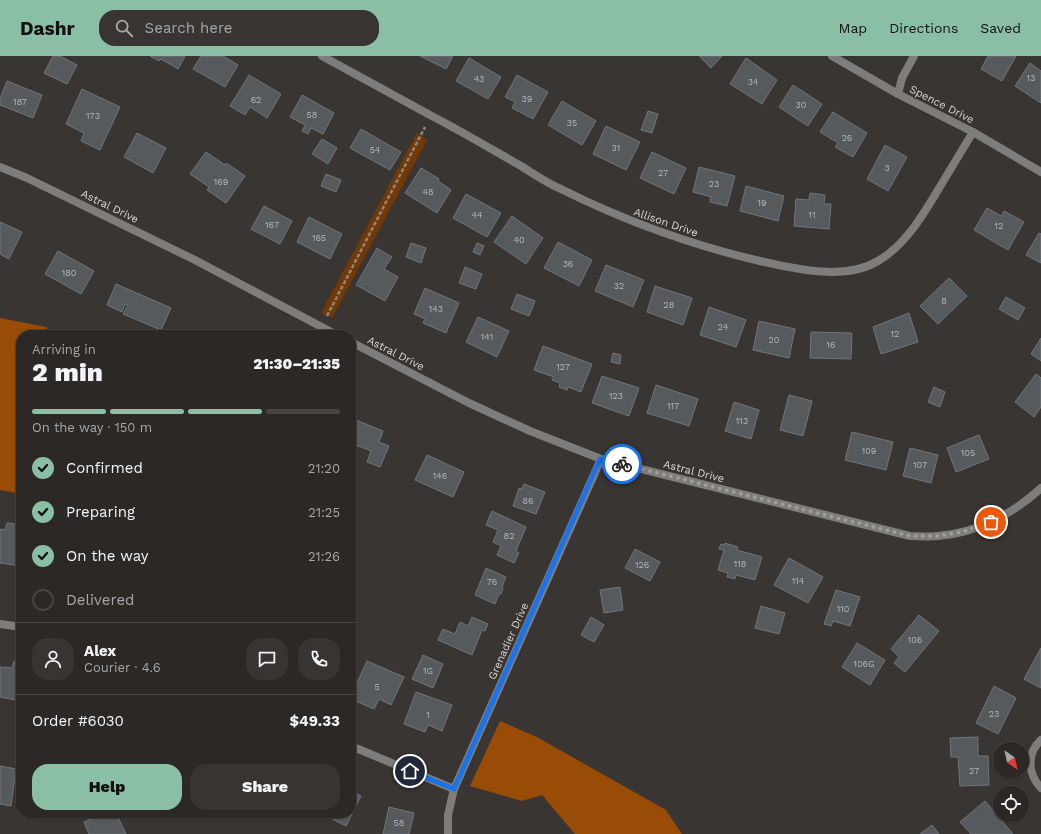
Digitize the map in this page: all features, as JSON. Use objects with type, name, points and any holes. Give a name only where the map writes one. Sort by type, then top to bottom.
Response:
[{"type":"street","name":"Allison Drive","points":[[322,56],[431,115],[560,189],[624,219],[712,249],[792,269],[822,272],[846,271],[862,268],[877,262],[904,240],[922,216],[973,132]]},
{"type":"street","name":"Spence Drive","points":[[832,56],[898,94],[973,132],[1041,172]]},
{"type":"street","points":[[898,94],[902,78],[914,56]]},
{"type":"street","name":"Astral Drive","points":[[0,167],[27,178],[193,259],[327,330]]},
{"type":"street","name":"Astral Drive","points":[[356,345],[469,403],[530,431],[600,459],[910,536],[938,536],[962,532],[983,525],[1016,509],[1041,488]]},
{"type":"street","name":"Grenadier Drive","points":[[448,834],[448,816],[454,789],[600,459]]},
{"type":"street","points":[[0,624],[16,626]]},
{"type":"street","points":[[1041,740],[1032,753],[1030,762],[1031,772],[1035,781],[1041,788]]},
{"type":"street","points":[[356,748],[454,789]]},
{"type":"path","points":[[321,327],[431,115]]},
{"type":"shaded area","points":[[417,133],[427,140],[332,318],[321,313]]},
{"type":"shaded area","points":[[0,318],[46,327],[48,330],[16,330],[16,493],[0,490]]},
{"type":"shaded area","points":[[500,721],[537,737],[666,810],[682,834],[575,834],[542,795],[522,801],[470,786]]},
{"type":"building","points":[[53,56],[60,56],[77,65],[67,84],[44,73]]},
{"type":"building","points":[[150,56],[185,56],[178,69],[161,59],[159,61]]},
{"type":"building","points":[[201,56],[223,56],[238,65],[225,87],[193,69]]},
{"type":"building","points":[[420,56],[453,56],[446,69]]},
{"type":"building","points":[[699,56],[722,56],[711,68]]},
{"type":"building","points":[[988,56],[1016,56],[1002,81],[981,69]]},
{"type":"building","points":[[469,58],[501,77],[488,99],[456,81]]},
{"type":"building","points":[[746,58],[777,80],[762,104],[730,84]]},
{"type":"building","points":[[1030,63],[1041,71],[1041,103],[1015,86]]},
{"type":"building","points":[[249,75],[281,94],[267,118],[250,107],[245,115],[230,106]]},
{"type":"building","points":[[517,75],[548,92],[533,119],[512,108],[515,102],[505,97]]},
{"type":"building","points":[[7,81],[42,95],[33,118],[0,105],[0,99]]},
{"type":"building","points":[[793,85],[822,104],[808,126],[779,107]]},
{"type":"building","points":[[82,89],[120,107],[100,150],[81,141],[84,133],[66,124]]},
{"type":"building","points":[[302,95],[334,113],[323,134],[311,128],[308,134],[302,131],[305,125],[290,117]]},
{"type":"building","points":[[562,101],[596,121],[582,145],[548,125]]},
{"type":"building","points":[[648,111],[658,114],[652,133],[641,130]]},
{"type":"building","points":[[833,112],[867,133],[853,157],[835,147],[838,143],[820,132]]},
{"type":"building","points":[[606,126],[640,142],[626,170],[593,154]]},
{"type":"building","points":[[361,129],[401,152],[390,170],[350,148]]},
{"type":"building","points":[[137,133],[166,148],[153,173],[124,157]]},
{"type":"building","points":[[322,139],[337,148],[328,164],[312,154]]},
{"type":"building","points":[[885,145],[907,157],[888,191],[867,179]]},
{"type":"building","points":[[206,152],[245,176],[226,203],[207,190],[209,187],[190,174]]},
{"type":"building","points":[[652,152],[686,168],[674,194],[640,178]]},
{"type":"building","points":[[699,167],[735,176],[727,206],[710,202],[711,197],[693,192]]},
{"type":"building","points":[[421,168],[439,179],[438,181],[451,190],[437,213],[405,193]]},
{"type":"building","points":[[326,174],[341,180],[336,192],[321,186]]},
{"type":"building","points":[[746,186],[784,196],[778,221],[740,211]]},
{"type":"building","points":[[810,193],[825,195],[824,204],[831,204],[829,229],[794,226],[796,199],[809,200]]},
{"type":"building","points":[[466,194],[501,213],[487,237],[453,218]]},
{"type":"building","points":[[264,206],[292,221],[280,244],[251,229]]},
{"type":"building","points":[[987,208],[1001,216],[1004,211],[1024,222],[1008,250],[974,230]]},
{"type":"building","points":[[512,216],[543,238],[526,264],[494,242]]},
{"type":"building","points":[[309,217],[342,234],[330,259],[297,242]]},
{"type":"building","points":[[0,222],[22,232],[9,259],[0,254]]},
{"type":"building","points":[[1039,233],[1041,234],[1041,263],[1026,255]]},
{"type":"building","points":[[558,242],[592,260],[579,286],[544,268]]},
{"type":"building","points":[[411,243],[426,248],[421,263],[406,257]]},
{"type":"building","points":[[477,243],[484,246],[480,255],[473,252]]},
{"type":"building","points":[[377,248],[392,257],[384,269],[398,277],[385,301],[356,285]]},
{"type":"building","points":[[58,251],[94,271],[81,294],[45,274]]},
{"type":"building","points":[[606,265],[644,280],[633,307],[595,291]]},
{"type":"building","points":[[465,267],[482,274],[476,289],[459,283]]},
{"type":"building","points":[[949,278],[967,296],[938,324],[920,306]]},
{"type":"building","points":[[116,284],[171,308],[161,330],[123,314],[128,305],[125,304],[122,312],[107,305]]},
{"type":"building","points":[[655,286],[692,298],[683,325],[647,312]]},
{"type":"building","points":[[425,288],[459,303],[446,333],[423,323],[425,319],[414,314]]},
{"type":"building","points":[[517,294],[535,301],[529,316],[511,309]]},
{"type":"building","points":[[1006,297],[1025,308],[1018,320],[999,309]]},
{"type":"building","points":[[709,307],[746,320],[736,347],[700,335]]},
{"type":"building","points":[[909,313],[918,342],[881,354],[873,327]]},
{"type":"building","points":[[478,317],[509,331],[497,357],[466,342]]},
{"type":"building","points":[[759,321],[795,329],[789,358],[753,350]]},
{"type":"building","points":[[811,332],[852,333],[851,359],[810,358]]},
{"type":"building","points":[[1041,338],[1041,361],[1031,354]]},
{"type":"building","points":[[543,346],[592,364],[581,392],[568,387],[567,390],[559,387],[560,383],[552,380],[554,377],[534,370]]},
{"type":"building","points":[[613,353],[621,355],[620,364],[611,362]]},
{"type":"building","points":[[1036,374],[1041,378],[1041,407],[1034,417],[1015,402]]},
{"type":"building","points":[[602,376],[639,388],[629,416],[592,403]]},
{"type":"building","points":[[656,385],[698,399],[689,426],[647,413]]},
{"type":"building","points":[[934,387],[945,392],[940,407],[928,402]]},
{"type":"building","points":[[789,395],[812,401],[803,436],[780,430]]},
{"type":"building","points":[[734,402],[759,410],[751,439],[725,431]]},
{"type":"building","points":[[356,420],[383,431],[379,442],[389,446],[380,467],[367,462],[371,451],[356,445]]},
{"type":"building","points":[[852,432],[893,442],[886,470],[845,460]]},
{"type":"building","points":[[979,435],[989,459],[956,472],[947,448]]},
{"type":"building","points":[[910,448],[938,455],[931,483],[903,476]]},
{"type":"building","points":[[427,455],[464,472],[453,497],[415,480]]},
{"type":"building","points":[[524,484],[545,492],[536,514],[513,506],[519,488],[522,489]]},
{"type":"building","points":[[492,511],[526,527],[516,551],[519,553],[514,563],[497,555],[501,546],[493,542],[498,530],[486,525]]},
{"type":"building","points":[[7,523],[16,524],[16,565],[0,563],[0,529],[5,530]]},
{"type":"building","points":[[725,543],[738,547],[737,550],[762,557],[755,580],[736,575],[735,579],[727,577],[728,573],[718,570],[724,550],[719,549],[721,544],[725,545]]},
{"type":"building","points":[[635,549],[660,562],[650,581],[625,568]]},
{"type":"building","points":[[789,558],[823,577],[808,603],[774,585]]},
{"type":"building","points":[[486,568],[506,577],[501,594],[499,594],[495,604],[475,595]]},
{"type":"building","points":[[620,587],[623,610],[604,613],[600,590]]},
{"type":"building","points":[[836,590],[860,597],[850,626],[833,621],[831,626],[824,624]]},
{"type":"building","points":[[761,606],[785,613],[779,634],[755,628]]},
{"type":"building","points":[[919,615],[939,631],[905,672],[894,663],[899,657],[891,649]]},
{"type":"building","points":[[472,617],[488,624],[485,631],[482,630],[472,655],[438,640],[443,629],[455,634],[460,622],[468,626]]},
{"type":"building","points":[[591,617],[604,625],[594,642],[581,635]]},
{"type":"building","points":[[857,643],[885,660],[870,685],[842,667]]},
{"type":"building","points":[[1041,648],[1041,688],[1024,679]]},
{"type":"building","points":[[423,655],[443,664],[433,688],[412,679]]},
{"type":"building","points":[[14,661],[16,661],[16,700],[0,697],[0,667],[12,668]]},
{"type":"building","points":[[367,661],[404,677],[391,705],[379,699],[374,709],[356,701],[356,685]]},
{"type":"building","points":[[994,686],[1016,698],[998,734],[976,723]]},
{"type":"building","points":[[416,692],[452,705],[442,731],[428,725],[425,732],[404,724]]},
{"type":"building","points":[[978,737],[978,756],[988,756],[989,785],[960,786],[958,757],[951,757],[950,738]]},
{"type":"building","points":[[0,766],[16,769],[11,806],[0,804]]},
{"type":"building","points":[[356,794],[361,796],[356,806]]},
{"type":"building","points":[[985,801],[993,810],[993,822],[1003,822],[1013,834],[971,834],[960,822]]},
{"type":"building","points":[[389,807],[414,813],[409,834],[383,834]]},
{"type":"building","points":[[92,818],[118,818],[126,834],[89,834],[84,822]]},
{"type":"building","points":[[331,818],[350,818],[346,826]]},
{"type":"building","points":[[932,825],[939,834],[920,834]]},
{"type":"way so far","points":[[622,464],[910,536],[938,536],[962,532],[991,522]]},
{"type":"route","points":[[410,771],[454,789],[600,459],[622,464]]}]
